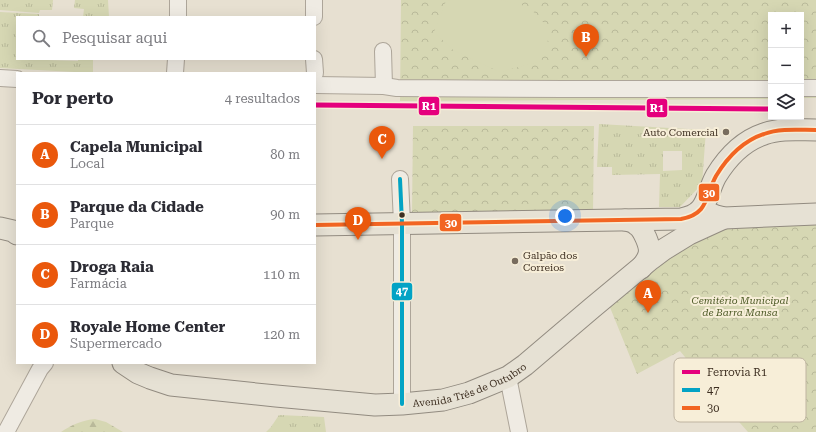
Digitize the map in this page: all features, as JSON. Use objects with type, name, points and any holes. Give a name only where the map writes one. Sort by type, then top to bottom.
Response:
[{"type":"main road","points":[[816,130],[780,130],[765,133],[748,141],[724,164],[715,178],[708,194],[706,206],[710,213],[724,218],[816,214]]},
{"type":"main road","points":[[316,225],[681,219],[698,212],[707,201]]},
{"type":"main road","name":"Avenida Três de Outubro","points":[[125,364],[144,376],[171,385],[375,405],[443,400],[469,393],[508,377],[525,365],[651,259],[689,234],[724,218]]},
{"type":"main road","points":[[630,220],[639,226],[649,245],[649,256],[641,268]]},
{"type":"street","points":[[178,0],[178,16]]},
{"type":"street","points":[[314,0],[314,16]]},
{"type":"street","points":[[383,51],[384,86]]},
{"type":"street","points":[[175,72],[176,60]]},
{"type":"street","points":[[314,60],[315,72]]},
{"type":"street","points":[[0,78],[16,79]]},
{"type":"street","points":[[316,85],[384,86],[397,88],[768,89]]},
{"type":"street","points":[[804,88],[816,88]]},
{"type":"street","points":[[400,179],[402,223],[402,404]]},
{"type":"street","points":[[6,432],[44,364]]},
{"type":"street","points":[[508,377],[520,432]]},
{"type":"green space","points":[[0,0],[53,0],[52,10],[40,10],[39,13],[0,10]]},
{"type":"green space","points":[[75,0],[108,0],[109,16],[83,16],[84,9],[74,8]]},
{"type":"green space","points":[[401,0],[816,0],[816,98],[804,98],[804,12],[768,12],[768,99],[400,101]]},
{"type":"green space","points":[[501,0],[529,7],[551,31],[541,61],[500,72],[453,50],[434,32],[446,1]]},
{"type":"green space","points":[[0,12],[39,14],[39,16],[16,16],[16,60],[93,60],[93,72],[0,68]]},
{"type":"green space","points":[[599,124],[706,130],[702,184],[680,207],[659,207],[660,174],[612,175],[612,167],[597,167]],"holes":[[[663,151],[682,151],[682,170],[663,171]]]},
{"type":"green space","points":[[413,126],[594,126],[593,213],[412,213]]},
{"type":"green space","name":"Cemitério Municipal de Barra Mansa","points":[[816,223],[816,432],[748,432],[739,422],[806,422],[806,358],[686,358],[680,351],[637,374],[609,305],[679,251],[730,226]]},
{"type":"green space","points":[[279,415],[324,417],[326,432],[266,432]]},
{"type":"green space","points":[[95,419],[106,422],[123,432],[61,432],[77,423]]},
{"type":"rail line","name":"R1","points":[[316,105],[768,109]]},
{"type":"transit line","name":"30","points":[[316,225],[681,219],[690,217],[697,213],[705,203],[712,183],[720,169],[736,151],[749,141],[764,134],[776,131],[816,130]]},
{"type":"transit line","name":"47","points":[[400,179],[402,223],[402,404]]},
{"type":"place","name":"Parque da Cidade","points":[[586,57]]},
{"type":"place","name":"Auto Comercial","points":[[726,132]]},
{"type":"place","name":"Droga Raia","points":[[382,159]]},
{"type":"place","name":"Royale Home Center","points":[[358,240]]},
{"type":"place","name":"Galpão dos Correios","points":[[515,261]]},
{"type":"place","name":"Capela Municipal","points":[[648,313]]}]
